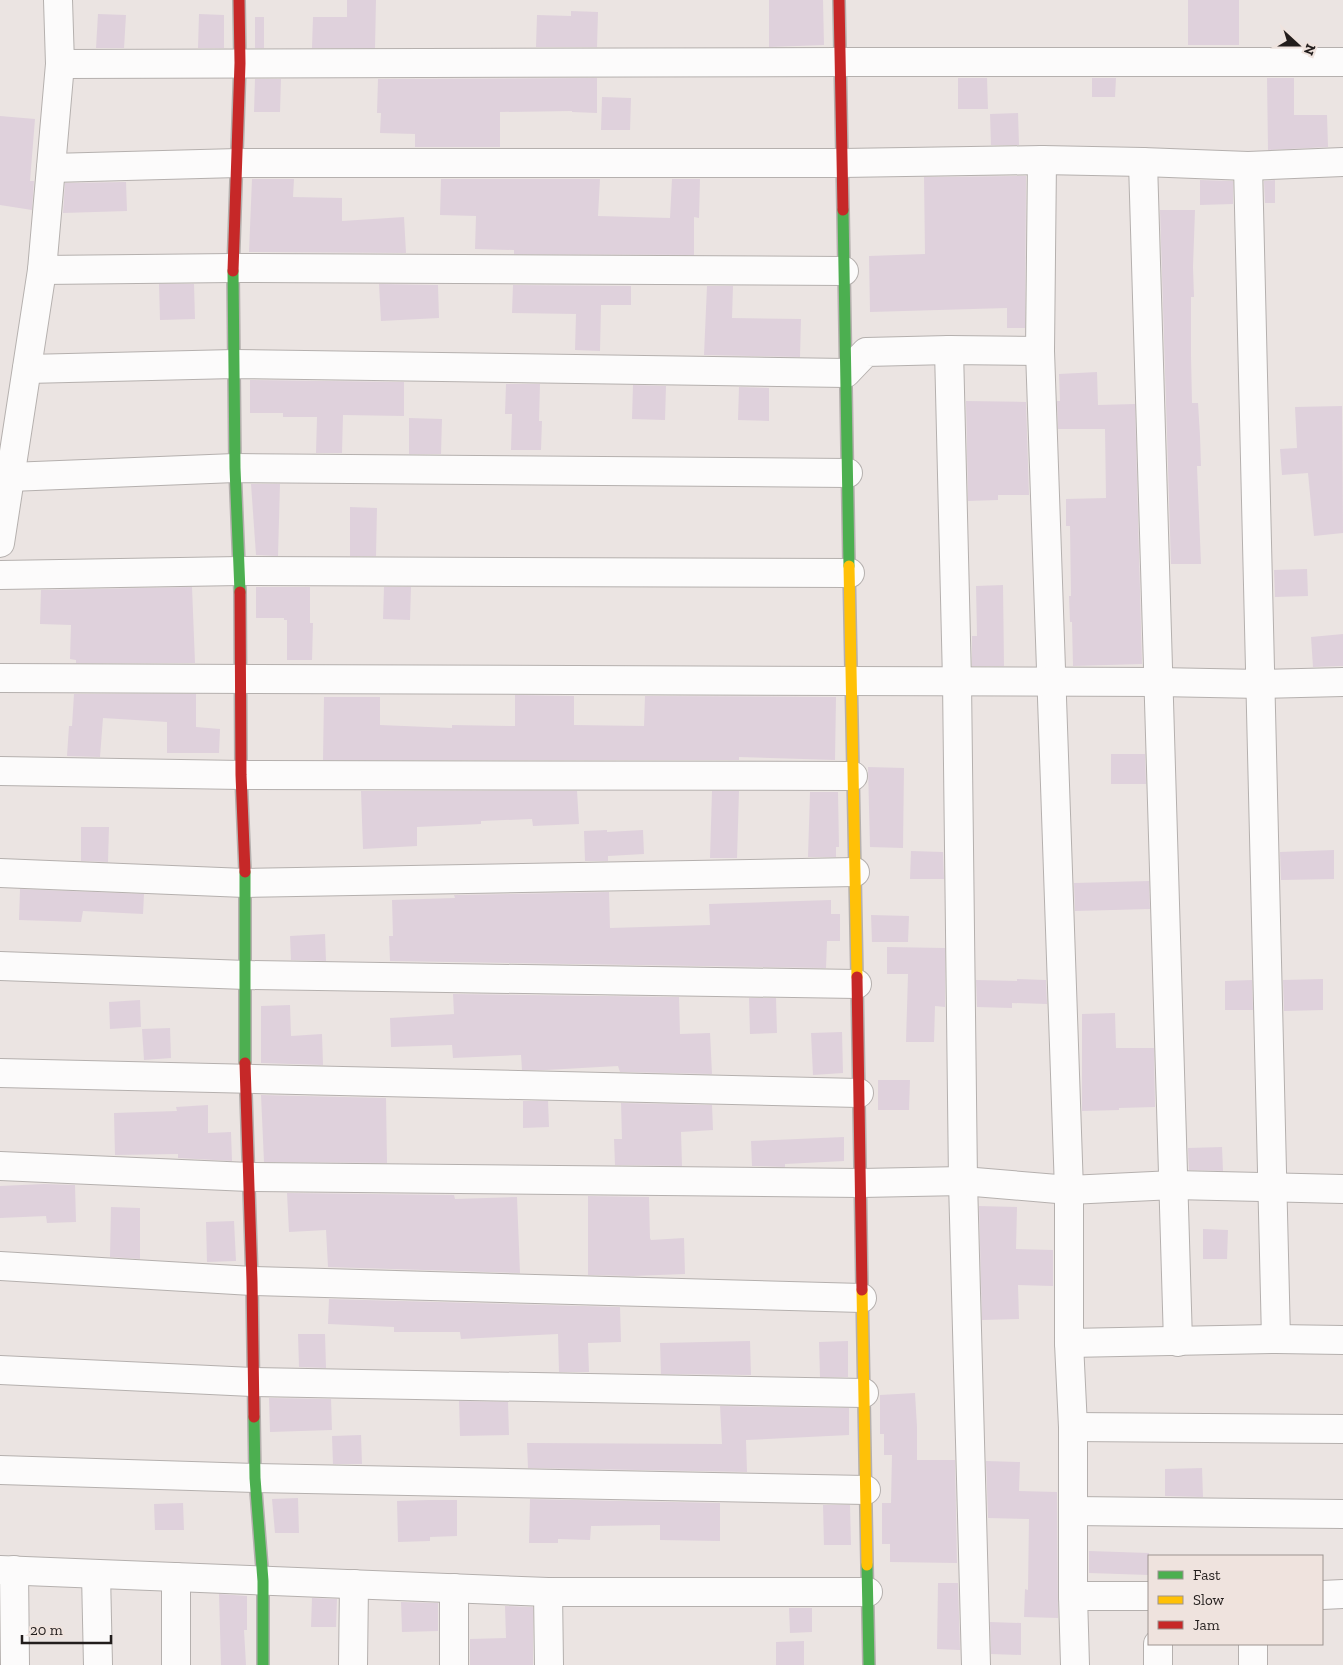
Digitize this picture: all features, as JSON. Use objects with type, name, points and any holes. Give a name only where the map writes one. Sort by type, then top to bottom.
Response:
[{"type":"street","points":[[0,543],[5,476],[27,369],[42,270],[60,64],[58,0]]},
{"type":"street","points":[[239,0],[238,163],[233,268],[234,364],[240,571],[239,679],[241,775],[245,883],[245,1079],[252,1281],[254,1478],[263,1581],[263,1665]]},
{"type":"street","points":[[839,0],[869,1665]]},
{"type":"street","points":[[60,64],[1343,62]]},
{"type":"street","points":[[50,168],[238,163],[842,163],[1042,160],[1248,166],[1343,162],[1343,173]]},
{"type":"street","points":[[1042,160],[1040,352],[1069,1190],[1069,1343],[1074,1511],[1072,1596],[1076,1665]]},
{"type":"street","points":[[1143,162],[1178,1342]]},
{"type":"street","points":[[1248,166],[1276,1339]]},
{"type":"street","points":[[42,270],[233,268],[844,271]]},
{"type":"street","points":[[27,369],[234,364],[846,373],[866,352],[950,350],[1040,352]]},
{"type":"street","points":[[950,350],[957,681],[963,1181],[976,1665]]},
{"type":"street","points":[[5,476],[236,468],[848,473]]},
{"type":"street","points":[[0,575],[240,571],[850,573]]},
{"type":"street","points":[[0,678],[852,680],[1261,684],[1343,682]]},
{"type":"street","points":[[0,771],[241,775],[853,776]]},
{"type":"street","points":[[0,873],[245,883],[855,872]]},
{"type":"street","points":[[0,966],[246,975],[857,984]]},
{"type":"street","points":[[0,1073],[859,1093]]},
{"type":"street","points":[[0,1166],[248,1177],[861,1183],[963,1181],[1069,1190],[1174,1185],[1343,1189]]},
{"type":"street","points":[[0,1266],[252,1281],[862,1298]]},
{"type":"street","points":[[1069,1343],[1276,1339],[1343,1340]]},
{"type":"street","points":[[0,1370],[252,1382],[864,1393]]},
{"type":"street","points":[[1073,1427],[1343,1429]]},
{"type":"street","points":[[0,1470],[254,1478],[866,1490]]},
{"type":"street","points":[[1074,1511],[1343,1514]]},
{"type":"street","points":[[14,1665],[7,1570],[548,1592],[868,1592]]},
{"type":"street","points":[[96,1574],[98,1665]]},
{"type":"street","points":[[176,1577],[176,1665]]},
{"type":"street","points":[[353,1665],[354,1584]]},
{"type":"street","points":[[454,1588],[454,1665]]},
{"type":"street","points":[[548,1592],[549,1665]]},
{"type":"street","points":[[1323,1595],[1343,1594]]},
{"type":"street","points":[[1072,1596],[1148,1596]]},
{"type":"street","points":[[1158,1645],[1158,1665]]},
{"type":"street","points":[[1253,1645],[1253,1665]]},
{"type":"building","points":[[347,0],[376,0],[375,48],[312,48],[313,17],[347,17]]},
{"type":"building","points":[[769,0],[823,0],[824,45],[769,47]]},
{"type":"building","points":[[1188,0],[1239,0],[1239,45],[1188,45]]},
{"type":"building","points":[[571,11],[598,12],[597,47],[536,47],[537,15],[571,16]]},
{"type":"building","points":[[98,14],[126,15],[124,48],[96,48]]},
{"type":"building","points":[[199,14],[224,15],[224,48],[198,48]]},
{"type":"building","points":[[255,17],[264,17],[264,48],[255,48]]},
{"type":"building","points":[[597,78],[597,113],[572,111],[500,112],[500,147],[415,147],[415,134],[380,133],[381,113],[377,113],[378,79]]},
{"type":"building","points":[[958,78],[987,78],[988,109],[958,109]]},
{"type":"building","points":[[1092,78],[1116,78],[1115,97],[1092,97]]},
{"type":"building","points":[[1267,78],[1294,78],[1294,115],[1327,115],[1328,147],[1268,150]]},
{"type":"building","points":[[255,79],[281,79],[280,112],[254,112]]},
{"type":"building","points":[[602,97],[631,98],[630,130],[601,130]]},
{"type":"building","points":[[1018,113],[1019,145],[991,145],[990,114]]},
{"type":"building","points":[[0,116],[35,119],[30,181],[34,181],[32,210],[0,205]]},
{"type":"building","points":[[1026,176],[1025,328],[1007,328],[1007,308],[870,312],[869,256],[925,254],[924,177]]},
{"type":"building","points":[[252,179],[294,179],[293,197],[342,198],[342,221],[404,217],[406,253],[249,252]]},
{"type":"building","points":[[441,179],[600,179],[598,216],[670,218],[672,179],[700,179],[699,218],[694,217],[694,255],[514,254],[514,250],[475,249],[476,216],[440,215]]},
{"type":"building","points":[[1200,180],[1233,181],[1233,204],[1200,205]]},
{"type":"building","points":[[1275,180],[1275,203],[1265,203],[1264,181]]},
{"type":"building","points":[[126,182],[127,211],[63,213],[65,183]]},
{"type":"building","points":[[1160,210],[1195,210],[1194,297],[1191,297],[1191,356],[1192,403],[1198,403],[1200,436],[1201,466],[1197,466],[1201,564],[1171,564]]},
{"type":"building","points":[[159,284],[194,284],[195,319],[160,320]]},
{"type":"building","points":[[379,284],[438,285],[439,318],[381,321]]},
{"type":"building","points":[[513,285],[631,286],[631,305],[601,305],[600,351],[575,350],[576,314],[512,313]]},
{"type":"building","points":[[707,286],[733,286],[732,318],[801,319],[800,357],[704,355]]},
{"type":"building","points":[[1097,372],[1098,405],[1135,404],[1142,664],[1073,666],[1072,622],[1070,622],[1069,596],[1071,596],[1070,526],[1066,526],[1066,499],[1106,498],[1105,429],[1058,429],[1057,401],[1060,401],[1059,374]]},
{"type":"building","points":[[250,380],[404,382],[404,416],[343,415],[342,453],[316,453],[317,417],[283,417],[283,413],[250,413]]},
{"type":"building","points":[[506,384],[540,384],[539,421],[542,421],[541,450],[511,450],[512,414],[505,414]]},
{"type":"building","points":[[633,385],[666,386],[665,420],[632,419]]},
{"type":"building","points":[[739,387],[769,388],[769,421],[738,420]]},
{"type":"building","points":[[966,401],[1026,402],[1029,495],[998,495],[998,500],[968,501]]},
{"type":"building","points":[[1342,406],[1343,533],[1314,536],[1308,473],[1282,475],[1280,449],[1297,448],[1295,407]]},
{"type":"building","points":[[409,418],[442,419],[441,454],[409,454]]},
{"type":"building","points":[[251,484],[280,484],[278,556],[256,555]]},
{"type":"building","points":[[350,507],[377,508],[376,556],[350,556]]},
{"type":"building","points":[[1307,569],[1308,596],[1275,597],[1274,570]]},
{"type":"building","points":[[1003,585],[1004,666],[972,666],[972,636],[977,636],[976,586]]},
{"type":"building","points":[[192,587],[195,663],[76,663],[76,660],[70,659],[71,625],[40,624],[41,590]]},
{"type":"building","points":[[256,587],[310,587],[310,623],[313,623],[312,660],[287,660],[287,620],[284,620],[284,618],[256,618]]},
{"type":"building","points":[[384,587],[411,587],[410,620],[383,619]]},
{"type":"building","points":[[1343,634],[1343,666],[1313,667],[1311,637]]},
{"type":"building","points":[[74,694],[196,694],[196,727],[220,729],[219,753],[167,753],[167,722],[103,718],[100,757],[67,756],[69,726],[72,726]]},
{"type":"building","points":[[515,695],[574,696],[574,725],[644,726],[645,696],[836,697],[835,760],[739,757],[739,760],[323,760],[324,697],[380,697],[380,725],[452,728],[452,725],[515,726]]},
{"type":"building","points":[[1111,754],[1145,754],[1146,784],[1111,784]]},
{"type":"building","points":[[868,767],[904,768],[903,848],[870,847]]},
{"type":"building","points":[[361,791],[577,791],[579,824],[533,826],[532,819],[481,821],[481,824],[417,827],[417,846],[363,849]]},
{"type":"building","points":[[712,791],[739,791],[737,858],[710,858]]},
{"type":"building","points":[[810,792],[838,792],[839,847],[836,847],[836,857],[808,857]]},
{"type":"building","points":[[81,827],[109,827],[108,862],[81,861]]},
{"type":"building","points":[[607,830],[607,832],[643,830],[644,854],[608,856],[608,861],[585,861],[584,831]]},
{"type":"building","points":[[1334,850],[1334,879],[1281,880],[1280,852]]},
{"type":"building","points":[[911,851],[943,852],[944,879],[910,879]]},
{"type":"building","points":[[1149,881],[1150,909],[1075,911],[1074,883]]},
{"type":"building","points":[[20,889],[144,894],[143,914],[83,911],[81,922],[19,920]]},
{"type":"building","points":[[609,892],[610,928],[710,925],[709,904],[831,900],[831,914],[840,914],[840,941],[827,941],[826,968],[390,961],[389,936],[393,936],[392,900],[455,898],[454,895]]},
{"type":"building","points":[[871,915],[909,916],[908,942],[872,942]]},
{"type":"building","points":[[325,934],[326,961],[291,960],[290,936]]},
{"type":"building","points":[[887,947],[945,948],[945,1007],[935,1006],[934,1042],[906,1042],[908,974],[887,974]]},
{"type":"building","points":[[1017,979],[1046,980],[1047,1004],[1012,1003],[1012,1008],[977,1007],[976,980],[1017,981]]},
{"type":"building","points":[[1323,979],[1323,1010],[1284,1011],[1283,980]]},
{"type":"building","points":[[1252,980],[1253,1010],[1225,1010],[1225,981]]},
{"type":"building","points":[[453,994],[679,997],[680,1034],[710,1033],[712,1074],[620,1072],[618,1066],[522,1070],[521,1055],[453,1058],[452,1045],[391,1047],[390,1018],[454,1014]]},
{"type":"building","points":[[749,998],[776,998],[777,1033],[750,1034]]},
{"type":"building","points":[[140,1000],[141,1027],[110,1029],[109,1002]]},
{"type":"building","points":[[290,1005],[291,1036],[322,1034],[323,1065],[261,1063],[261,1006]]},
{"type":"building","points":[[1115,1013],[1116,1048],[1154,1048],[1155,1107],[1082,1111],[1082,1014]]},
{"type":"building","points":[[170,1028],[171,1058],[144,1060],[142,1029]]},
{"type":"building","points":[[842,1032],[843,1073],[813,1075],[811,1033]]},
{"type":"building","points":[[878,1080],[910,1080],[909,1110],[878,1110]]},
{"type":"building","points":[[261,1095],[386,1098],[387,1163],[264,1162]]},
{"type":"building","points":[[523,1101],[548,1101],[549,1127],[523,1128]]},
{"type":"building","points":[[621,1103],[712,1105],[713,1130],[681,1132],[682,1166],[615,1165],[614,1139],[622,1139]]},
{"type":"building","points":[[208,1105],[208,1133],[231,1132],[232,1161],[178,1158],[178,1154],[115,1155],[114,1113],[177,1111],[176,1107]]},
{"type":"building","points":[[844,1137],[844,1161],[785,1164],[785,1167],[752,1166],[751,1141]]},
{"type":"building","points":[[1222,1147],[1223,1171],[1189,1170],[1188,1148]]},
{"type":"building","points":[[75,1185],[76,1222],[47,1223],[46,1216],[0,1218],[0,1186]]},
{"type":"building","points":[[287,1193],[454,1195],[455,1199],[517,1197],[520,1273],[328,1267],[326,1230],[289,1232]]},
{"type":"building","points":[[588,1196],[649,1197],[650,1238],[651,1240],[684,1238],[685,1274],[588,1275]]},
{"type":"building","points":[[979,1206],[1017,1207],[1016,1249],[1053,1250],[1053,1286],[1018,1285],[1019,1319],[982,1320]]},
{"type":"building","points":[[111,1207],[140,1208],[140,1259],[110,1257]]},
{"type":"building","points":[[234,1221],[236,1261],[207,1262],[206,1222]]},
{"type":"building","points":[[1203,1229],[1228,1230],[1227,1259],[1203,1259]]},
{"type":"building","points":[[329,1299],[620,1307],[621,1342],[588,1343],[589,1372],[559,1372],[558,1334],[461,1339],[460,1332],[394,1332],[394,1327],[328,1324]]},
{"type":"building","points":[[298,1334],[325,1334],[326,1368],[299,1367]]},
{"type":"building","points":[[750,1341],[751,1375],[661,1374],[660,1343]]},
{"type":"building","points":[[848,1341],[848,1377],[820,1377],[819,1342]]},
{"type":"building","points":[[915,1393],[917,1460],[955,1460],[957,1563],[890,1562],[890,1544],[882,1544],[882,1503],[891,1503],[892,1455],[884,1455],[884,1434],[880,1434],[880,1395]]},
{"type":"building","points":[[269,1398],[331,1399],[332,1430],[270,1432]]},
{"type":"building","points":[[459,1401],[508,1402],[509,1435],[460,1436]]},
{"type":"building","points":[[720,1406],[849,1408],[849,1435],[746,1440],[747,1472],[528,1468],[527,1443],[722,1444]]},
{"type":"building","points":[[361,1435],[362,1464],[333,1464],[332,1436]]},
{"type":"building","points":[[986,1461],[1020,1462],[1019,1491],[1057,1492],[1058,1618],[1024,1617],[1025,1589],[1028,1590],[1029,1519],[988,1518]]},
{"type":"building","points":[[1202,1468],[1203,1497],[1165,1496],[1165,1469]]},
{"type":"building","points":[[298,1498],[299,1533],[275,1533],[272,1499]]},
{"type":"building","points":[[530,1499],[720,1503],[720,1541],[660,1540],[660,1525],[591,1526],[590,1540],[558,1539],[558,1543],[529,1543]]},
{"type":"building","points":[[457,1500],[457,1536],[430,1537],[430,1541],[398,1542],[397,1501]]},
{"type":"building","points":[[183,1503],[184,1530],[155,1530],[154,1504]]},
{"type":"building","points":[[823,1505],[850,1505],[851,1545],[824,1545]]},
{"type":"building","points":[[1089,1551],[1149,1553],[1148,1575],[1089,1573]]},
{"type":"building","points":[[938,1583],[958,1583],[960,1650],[937,1649]]},
{"type":"building","points":[[219,1594],[247,1596],[247,1630],[244,1630],[246,1665],[221,1665]]},
{"type":"building","points":[[312,1598],[337,1599],[336,1627],[311,1627]]},
{"type":"building","points":[[401,1602],[438,1603],[438,1631],[402,1632]]},
{"type":"building","points":[[505,1606],[533,1607],[533,1665],[470,1665],[470,1639],[506,1638]]},
{"type":"building","points":[[789,1608],[812,1608],[812,1632],[790,1633]]},
{"type":"building","points":[[990,1622],[1021,1623],[1021,1655],[991,1654]]},
{"type":"building","points":[[804,1641],[804,1665],[776,1665],[776,1642]]},
{"type":"traffic: fast","points":[[843,210],[849,566]]},
{"type":"traffic: fast","points":[[233,271],[235,468],[240,592]]},
{"type":"traffic: fast","points":[[245,872],[245,1063]]},
{"type":"traffic: fast","points":[[254,1417],[255,1478],[263,1581],[263,1665]]},
{"type":"traffic: fast","points":[[867,1565],[869,1665]]},
{"type":"traffic: slow","points":[[849,566],[857,977]]},
{"type":"traffic: slow","points":[[862,1290],[867,1565]]},
{"type":"traffic: jam","points":[[233,271],[240,63],[239,0]]},
{"type":"traffic: jam","points":[[839,0],[843,210]]},
{"type":"traffic: jam","points":[[240,592],[241,775],[245,872]]},
{"type":"traffic: jam","points":[[857,977],[862,1290]]},
{"type":"traffic: jam","points":[[245,1063],[254,1417]]}]
